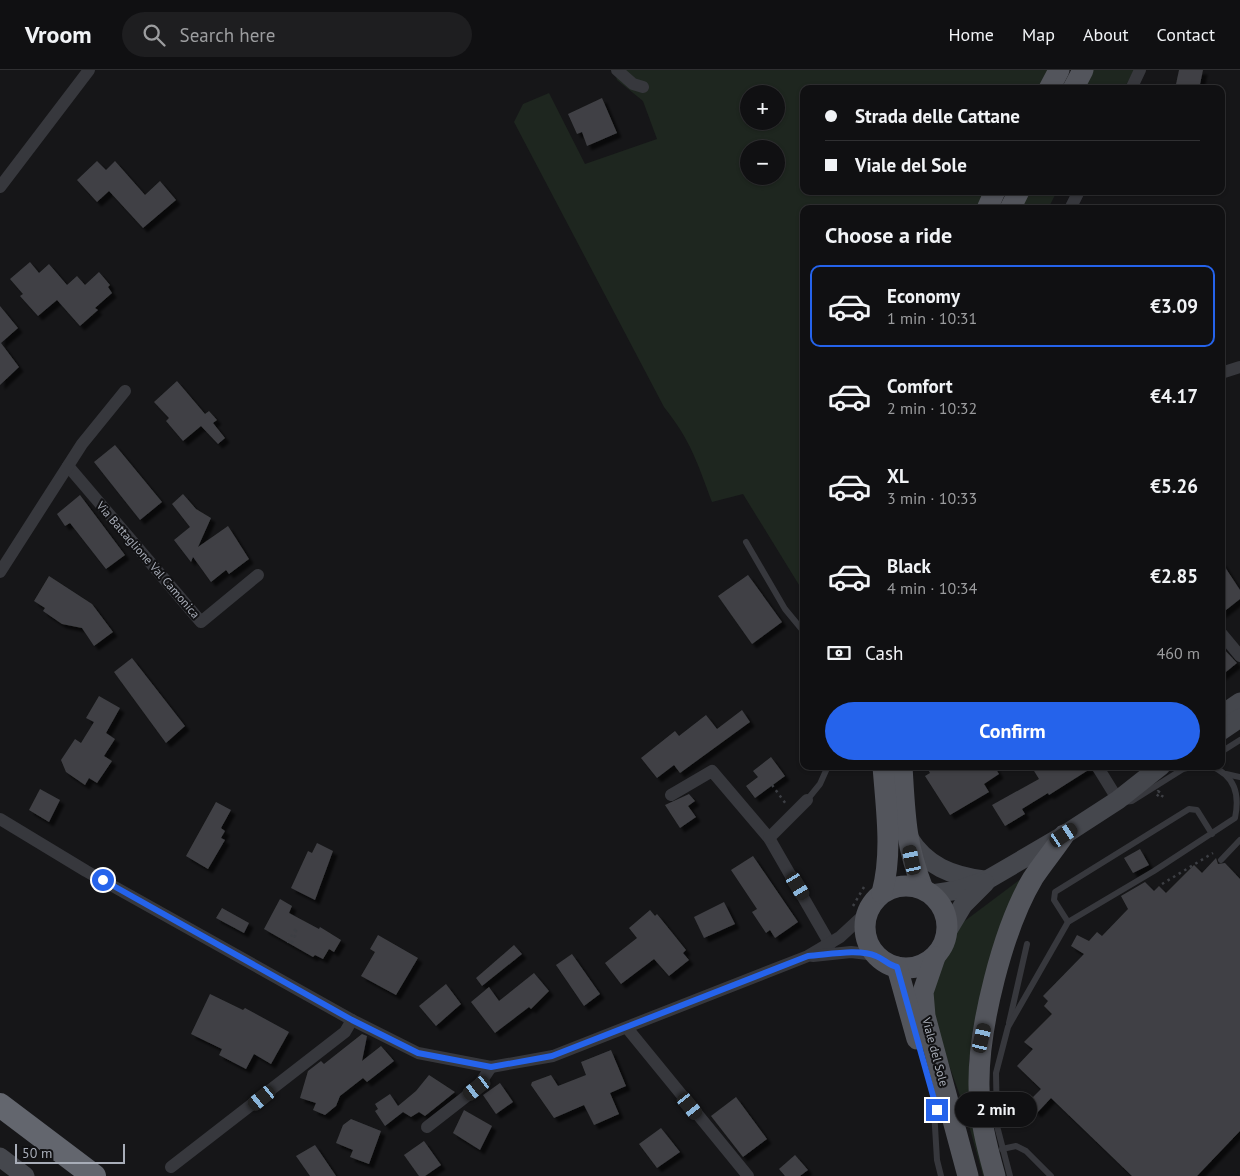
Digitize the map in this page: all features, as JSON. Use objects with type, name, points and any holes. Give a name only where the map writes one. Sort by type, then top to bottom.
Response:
[{"type":"highway","points":[[0,1105],[94,1176]]},
{"type":"main road","points":[[1051,85],[1059,70]]},
{"type":"main road","points":[[1075,85],[1083,70]]},
{"type":"main road","points":[[883,770],[888,851],[887,873],[859,910],[870,948],[884,962],[897,967],[913,968],[935,957]]},
{"type":"main road","points":[[902,770],[906,834],[912,860],[928,892],[941,904],[946,916],[948,930]]},
{"type":"main road","points":[[995,1176],[982,1120],[979,1086],[982,1038],[1005,940],[1032,879],[1064,835]]},
{"type":"main road","points":[[876,887],[890,889],[906,885],[928,892]]},
{"type":"main road","name":"Viale del Sole","points":[[948,930],[946,940],[935,957],[923,992],[925,1016],[968,1176]]},
{"type":"main road","name":"Viale del Sole","points":[[897,967],[956,1176]]},
{"type":"street","points":[[0,187],[88,70]]},
{"type":"street","points":[[617,70],[633,84],[643,88]]},
{"type":"street","points":[[1133,85],[1140,70]]},
{"type":"street","points":[[1225,372],[1240,367]]},
{"type":"street","points":[[0,572],[82,444],[125,391]]},
{"type":"street","name":"Via Battaglione Val Camonica","points":[[68,466],[201,622],[258,575]]},
{"type":"street","points":[[1225,638],[1240,656]]},
{"type":"street","points":[[1225,712],[1240,702]]},
{"type":"street","points":[[1225,727],[1240,718]]},
{"type":"street","points":[[1099,770],[1118,800]]},
{"type":"street","points":[[928,892],[958,890],[987,880],[1064,835],[1118,800],[1156,770]]},
{"type":"street","points":[[672,795],[712,771],[769,838],[830,944]]},
{"type":"street","points":[[769,838],[807,800]]},
{"type":"street","points":[[0,819],[86,871],[352,1020],[418,1053],[491,1067],[552,1056],[808,956],[840,938],[859,910]]},
{"type":"street","points":[[906,834],[917,852],[937,868],[961,877],[987,880]]},
{"type":"street","points":[[948,930],[963,905],[987,880]]},
{"type":"street","points":[[808,956],[851,952],[876,955]]},
{"type":"street","points":[[171,1168],[344,1032],[352,1020]]},
{"type":"street","points":[[627,1028],[748,1176]]},
{"type":"street","points":[[427,1126],[477,1088],[491,1067]]},
{"type":"street","points":[[0,1157],[25,1176]]},
{"type":"lane","points":[[746,542],[784,609],[800,627]]},
{"type":"lane","points":[[1225,749],[1240,740]]},
{"type":"lane","points":[[807,800],[820,784],[826,770]]},
{"type":"lane","points":[[1118,800],[1123,802],[1132,801],[1181,770]]},
{"type":"lane","points":[[1218,770],[1240,777]]},
{"type":"lane","points":[[1008,1027],[1068,922],[1235,818],[1239,800],[1226,774]]},
{"type":"lane","points":[[1068,922],[1054,900],[1055,892],[1189,810],[1197,810],[1212,834]]},
{"type":"lane","points":[[1221,860],[1240,840]]},
{"type":"lane","points":[[1010,1176],[997,1126],[996,1073],[1027,944]]},
{"type":"lane","points":[[933,1093],[937,1160],[941,1176]]},
{"type":"lane","points":[[1002,1150],[1016,1146],[1026,1151],[1051,1176]]},
{"type":"path","points":[[772,785],[793,813]]},
{"type":"path","points":[[1162,884],[1217,850]]},
{"type":"path","points":[[859,910],[876,887]]},
{"type":"path","points":[[295,930],[297,932],[291,944],[288,942],[295,930]]},
{"type":"shaded area","points":[[614,70],[1059,70],[1051,85],[800,85],[800,195],[993,195],[989,205],[800,205],[800,587],[743,494],[712,502],[687,441],[664,407],[514,122],[523,104],[549,93],[585,164],[657,139],[643,101],[617,80]]},
{"type":"shaded area","points":[[1091,70],[1134,70],[1126,85],[1083,85]]},
{"type":"shaded area","points":[[1025,195],[1055,195],[1050,205],[1022,205]]},
{"type":"shaded area","points":[[1026,875],[985,995],[969,1060],[969,1094],[987,1176],[983,1176],[964,1107],[938,1034],[929,982],[954,929]]},
{"type":"building","points":[[1179,70],[1203,70],[1200,85],[1176,85]]},
{"type":"building","points":[[602,98],[617,133],[587,146],[582,132],[577,134],[568,114]]},
{"type":"building","points":[[97,161],[106,170],[115,161],[145,195],[160,181],[176,200],[143,228],[109,191],[97,202],[77,180]]},
{"type":"building","points":[[30,262],[39,273],[49,264],[67,285],[77,276],[85,285],[99,272],[110,285],[108,287],[112,293],[95,308],[98,310],[80,326],[57,300],[38,316],[20,296],[23,294],[10,279]]},
{"type":"building","points":[[0,306],[18,328],[1,343],[19,367],[0,385]]},
{"type":"building","points":[[177,381],[205,414],[209,411],[217,420],[213,423],[225,438],[218,444],[201,426],[183,441],[166,421],[169,418],[154,402]]},
{"type":"building","points":[[115,445],[162,502],[140,520],[94,462]]},
{"type":"building","points":[[183,494],[196,509],[211,518],[198,547],[228,526],[249,559],[229,574],[226,570],[211,582],[193,557],[191,562],[174,540],[190,527],[172,504]]},
{"type":"building","points":[[80,495],[125,555],[106,569],[70,523],[65,526],[57,514]]},
{"type":"building","points":[[1225,567],[1240,590],[1240,599],[1225,611]]},
{"type":"building","points":[[748,575],[782,622],[752,644],[718,596]]},
{"type":"building","points":[[49,576],[92,604],[113,632],[94,646],[82,628],[62,624],[43,611],[45,608],[34,601]]},
{"type":"building","points":[[1225,650],[1237,663],[1225,673]]},
{"type":"building","points":[[132,658],[185,726],[166,743],[114,672]]},
{"type":"building","points":[[99,696],[120,708],[106,733],[115,739],[104,756],[112,761],[97,783],[89,778],[85,785],[66,772],[61,760],[75,739],[81,743],[94,722],[86,718]]},
{"type":"building","points":[[742,710],[750,722],[680,773],[674,765],[657,778],[641,758],[675,731],[679,736],[706,715],[717,729]]},
{"type":"building","points":[[771,757],[785,776],[755,798],[746,786],[758,777],[753,771]]},
{"type":"building","points":[[928,770],[996,770],[999,774],[984,784],[989,792],[950,815],[925,776],[930,773]]},
{"type":"building","points":[[1033,770],[1088,770],[1049,795],[1048,793],[1022,809],[1025,814],[1005,826],[992,805],[1039,779]]},
{"type":"building","points":[[40,789],[60,800],[49,822],[29,810]]},
{"type":"building","points":[[689,794],[695,801],[688,806],[696,817],[680,828],[665,805]]},
{"type":"building","points":[[216,802],[231,810],[221,828],[225,831],[221,838],[225,840],[208,869],[186,856]]},
{"type":"building","points":[[317,843],[333,851],[315,900],[291,888],[308,851],[312,853]]},
{"type":"building","points":[[1140,849],[1149,865],[1133,873],[1124,858]]},
{"type":"building","points":[[753,856],[798,922],[775,938],[770,930],[766,933],[752,912],[757,909],[731,870]]},
{"type":"building","points":[[1216,858],[1218,864],[1225,863],[1240,879],[1240,1131],[1197,1176],[1132,1176],[1051,1098],[1037,1113],[1027,1103],[1041,1089],[1017,1066],[1033,1049],[1024,1042],[1052,1014],[1044,1006],[1048,1001],[1043,996],[1084,954],[1071,946],[1077,935],[1089,941],[1097,932],[1102,936],[1128,909],[1121,896],[1145,882],[1154,891],[1159,886],[1166,893],[1194,865],[1202,873]]},
{"type":"building","points":[[280,899],[292,906],[289,913],[319,929],[320,927],[341,940],[334,952],[329,949],[323,959],[315,955],[313,957],[264,929]]},
{"type":"building","points":[[724,902],[735,924],[704,938],[694,917]]},
{"type":"building","points":[[222,908],[249,923],[244,933],[216,918]]},
{"type":"building","points":[[650,910],[655,916],[657,914],[686,950],[683,953],[689,960],[669,976],[654,959],[621,984],[605,963],[637,938],[629,928]]},
{"type":"building","points":[[378,935],[418,958],[396,995],[361,976],[375,952],[370,949]]},
{"type":"building","points":[[514,945],[522,954],[482,986],[476,978]]},
{"type":"building","points":[[572,954],[600,994],[584,1006],[556,965]]},
{"type":"building","points":[[534,973],[549,991],[531,1009],[529,1007],[495,1033],[471,1002],[489,987],[499,1001]]},
{"type":"building","points":[[446,984],[461,1004],[436,1026],[419,1006]]},
{"type":"building","points":[[210,994],[243,1010],[245,1008],[289,1032],[271,1064],[254,1054],[246,1069],[219,1055],[222,1049],[191,1034]]},
{"type":"building","points":[[362,1034],[367,1036],[362,1061],[381,1046],[394,1061],[367,1082],[363,1078],[340,1096],[336,1106],[325,1115],[313,1110],[316,1103],[300,1098],[308,1071],[321,1061],[324,1064]]},
{"type":"building","points":[[611,1050],[626,1086],[610,1093],[619,1114],[594,1125],[584,1105],[554,1118],[531,1085],[532,1082],[551,1075],[558,1086],[586,1075],[581,1062]]},
{"type":"building","points":[[429,1075],[455,1092],[425,1116],[419,1112],[411,1117],[403,1112],[385,1126],[375,1111],[378,1109],[375,1104],[390,1094],[398,1106],[416,1091]]},
{"type":"building","points":[[500,1083],[513,1102],[496,1114],[483,1095]]},
{"type":"building","points":[[736,1097],[767,1139],[743,1157],[711,1116]]},
{"type":"building","points":[[464,1110],[492,1126],[480,1150],[453,1133]]},
{"type":"building","points":[[351,1119],[381,1131],[369,1164],[350,1157],[353,1150],[336,1143],[343,1125]]},
{"type":"building","points":[[661,1128],[680,1152],[657,1168],[639,1144]]},
{"type":"building","points":[[424,1141],[441,1165],[425,1176],[419,1176],[404,1155]]},
{"type":"building","points":[[315,1145],[336,1176],[310,1176],[296,1156]]},
{"type":"building","points":[[795,1155],[808,1170],[800,1176],[785,1176],[779,1169]]},
{"type":"route","points":[[103,880],[352,1020],[418,1053],[491,1067],[552,1056],[616,1033],[808,956],[851,952],[876,955],[884,962],[897,967],[937,1110]]}]
